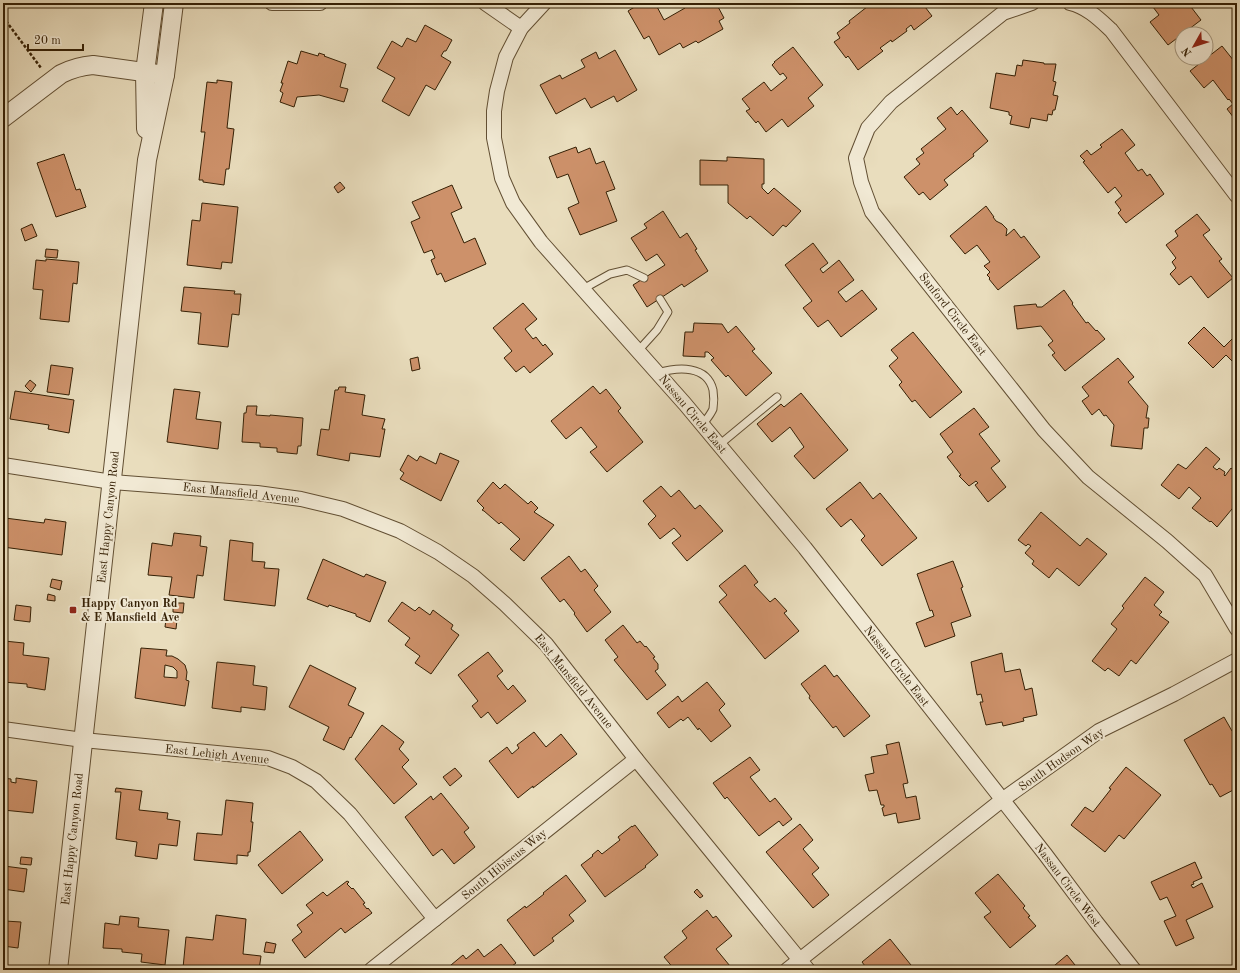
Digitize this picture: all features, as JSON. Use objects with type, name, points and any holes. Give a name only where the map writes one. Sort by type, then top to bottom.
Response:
[{"type":"street","name":"East Happy Canyon Road","points":[[147,160],[145,72],[154,3]]},
{"type":"street","name":"East Happy Canyon Road","points":[[58,970],[147,160],[165,75],[174,3]]},
{"type":"street","points":[[272,3],[320,3]]},
{"type":"street","points":[[485,3],[521,28]]},
{"type":"street","name":"Nassau Circle East","points":[[544,3],[521,28],[506,57],[497,91],[494,111],[494,138],[502,178],[514,202],[526,222],[541,242],[703,424],[810,554],[1002,800]]},
{"type":"street","name":"Sanford Circle East","points":[[1032,3],[1003,13],[891,102],[868,128],[856,158],[861,182],[872,212],[1044,430],[1088,477],[1167,541],[1205,575],[1237,629]]},
{"type":"street","points":[[1070,3],[1094,14],[1111,30],[1237,196]]},
{"type":"street","points":[[3,118],[51,81],[70,69],[93,65],[165,75]]},
{"type":"street","name":"East Mansfield Avenue","points":[[3,465],[112,482],[257,493],[301,499],[343,509],[400,531],[438,552],[467,572],[505,604],[546,644],[636,759],[804,965]]},
{"type":"street","name":"South Hudson Way","points":[[787,970],[804,965],[900,881],[1002,800],[1099,731],[1174,694],[1237,660]]},
{"type":"street","name":"East Lehigh Avenue","points":[[3,729],[83,740],[268,758],[292,767],[316,782],[350,814],[435,919]]},
{"type":"street","name":"South Hibiscus Way","points":[[371,970],[636,759]]},
{"type":"street","name":"Nassau Circle West","points":[[1002,800],[1046,854],[1096,922],[1134,970]]},
{"type":"lane","points":[[583,289],[610,274],[627,270],[644,278]]},
{"type":"lane","points":[[638,351],[656,330],[668,312],[660,299]]},
{"type":"lane","points":[[658,373],[668,370],[689,369],[703,373],[712,384],[714,395],[712,409],[703,424]]},
{"type":"lane","points":[[719,444],[777,397]]},
{"type":"path","points":[[3,17],[51,81]]},
{"type":"building","points":[[641,3],[655,3],[664,20],[685,8],[682,3],[716,3],[724,18],[719,21],[723,29],[698,43],[696,41],[683,48],[680,43],[659,55],[649,36],[644,39],[628,11]]},
{"type":"building","points":[[872,3],[922,3],[932,16],[914,30],[911,25],[906,29],[907,31],[892,42],[891,40],[880,48],[883,51],[858,70],[848,56],[846,58],[834,42],[840,38],[837,33],[850,23],[849,21]]},
{"type":"building","points":[[1150,3],[1188,3],[1201,20],[1193,26],[1174,26],[1174,40],[1168,45],[1150,22],[1159,15]]},
{"type":"building","points":[[425,25],[452,40],[446,51],[444,51],[441,56],[451,62],[435,90],[426,85],[409,116],[382,101],[395,78],[377,68],[392,41],[402,47],[407,38],[416,42]]},
{"type":"building","points":[[1222,46],[1234,61],[1237,58],[1237,122],[1227,109],[1233,104],[1229,99],[1228,100],[1213,80],[1204,88],[1190,71],[1196,66],[1214,66],[1214,52]]},
{"type":"building","points":[[793,47],[823,85],[808,98],[814,106],[788,127],[782,119],[766,132],[758,121],[756,123],[746,111],[750,109],[742,99],[764,82],[771,91],[787,78],[783,73],[780,75],[772,65]]},
{"type":"building","points":[[615,50],[637,90],[617,102],[614,96],[591,108],[585,98],[556,114],[540,85],[560,75],[562,79],[585,67],[581,60],[596,52],[599,59]]},
{"type":"building","points":[[301,51],[318,56],[319,53],[346,64],[340,87],[348,89],[344,102],[319,95],[297,97],[294,107],[280,102],[283,93],[280,91],[283,83],[281,83],[288,61],[297,64]]},
{"type":"building","points":[[1023,60],[1044,64],[1056,64],[1053,81],[1056,82],[1053,95],[1058,96],[1055,110],[1053,110],[1052,115],[1048,114],[1047,121],[1031,118],[1029,128],[1010,124],[1012,116],[1009,115],[1009,112],[990,108],[996,73],[1015,76],[1017,65],[1022,66]]},
{"type":"building","points":[[217,80],[232,82],[227,128],[234,129],[229,169],[226,169],[224,185],[199,180],[205,132],[201,132],[207,82],[217,83]]},
{"type":"building","points":[[951,107],[957,115],[962,110],[988,141],[973,154],[974,156],[944,180],[948,185],[930,200],[923,192],[919,195],[904,177],[920,164],[916,159],[924,153],[921,149],[946,129],[937,118]]},
{"type":"building","points":[[1122,129],[1135,145],[1125,153],[1138,171],[1142,169],[1147,176],[1150,174],[1164,194],[1126,223],[1118,213],[1121,210],[1115,202],[1122,196],[1115,187],[1108,193],[1083,162],[1085,161],[1080,156],[1087,150],[1091,155],[1102,147],[1100,145]]},
{"type":"building","points":[[576,147],[578,153],[590,148],[596,164],[604,161],[615,189],[606,192],[617,221],[580,235],[568,208],[579,203],[568,174],[557,178],[549,157]]},
{"type":"building","points":[[64,154],[76,190],[80,189],[86,207],[56,217],[37,163]]},
{"type":"building","points":[[727,157],[764,159],[764,184],[762,184],[762,188],[768,194],[774,188],[801,211],[786,227],[783,225],[773,236],[750,216],[747,219],[728,203],[728,185],[700,185],[700,160],[727,161]]},
{"type":"building","points":[[340,182],[345,188],[338,193],[334,187]]},
{"type":"building","points":[[452,185],[462,208],[451,213],[464,243],[475,238],[486,264],[445,282],[441,273],[437,275],[431,260],[435,258],[432,250],[424,253],[411,222],[420,218],[412,202]]},
{"type":"building","points":[[202,203],[238,207],[232,263],[222,262],[221,269],[187,265],[192,220],[200,221]]},
{"type":"building","points":[[986,206],[996,221],[1007,229],[1006,236],[1014,229],[1021,238],[1024,236],[1040,257],[998,290],[989,279],[990,278],[987,275],[990,272],[984,266],[990,262],[977,245],[965,254],[950,236]]},
{"type":"building","points":[[663,211],[680,238],[687,233],[697,249],[695,250],[708,271],[684,287],[682,284],[647,307],[633,285],[665,265],[657,254],[646,261],[631,238],[647,228],[644,224]]},
{"type":"building","points":[[1197,214],[1210,230],[1203,235],[1222,259],[1219,261],[1233,278],[1208,298],[1191,276],[1179,285],[1170,274],[1176,268],[1172,262],[1176,258],[1166,245],[1178,236],[1175,231]]},
{"type":"building","points":[[32,224],[37,236],[25,241],[21,229]]},
{"type":"building","points":[[813,243],[828,263],[820,269],[823,273],[839,260],[854,280],[838,292],[846,302],[862,290],[877,309],[841,337],[828,320],[818,327],[803,308],[812,301],[785,265]]},
{"type":"building","points":[[46,249],[58,250],[57,258],[45,257]]},
{"type":"building","points":[[46,259],[79,262],[77,284],[73,283],[69,322],[40,319],[43,290],[33,289],[36,260],[46,261]]},
{"type":"building","points":[[184,287],[235,291],[234,294],[241,294],[239,315],[232,314],[228,347],[198,344],[201,313],[181,311]]},
{"type":"building","points":[[1064,290],[1086,323],[1088,322],[1105,339],[1065,371],[1052,355],[1055,353],[1048,345],[1053,341],[1041,326],[1017,329],[1014,306],[1036,304],[1037,307],[1042,307]]},
{"type":"building","points":[[523,303],[537,319],[525,329],[533,339],[536,337],[543,346],[545,344],[553,354],[530,373],[524,366],[516,372],[504,358],[512,351],[493,328]]},
{"type":"building","points":[[694,323],[722,324],[728,333],[736,326],[755,349],[752,351],[772,373],[746,396],[728,375],[726,377],[711,360],[714,358],[708,352],[705,352],[705,357],[683,356],[685,332],[693,332]]},
{"type":"building","points":[[1204,327],[1224,347],[1237,334],[1236,365],[1226,355],[1213,368],[1188,343]]},
{"type":"building","points":[[913,332],[962,392],[930,418],[915,400],[912,402],[899,385],[902,382],[889,366],[898,358],[891,350]]},
{"type":"building","points":[[418,357],[420,369],[412,371],[410,359]]},
{"type":"building","points":[[1118,358],[1134,377],[1128,382],[1148,406],[1146,418],[1149,418],[1148,428],[1144,428],[1142,449],[1111,446],[1114,425],[1099,409],[1092,415],[1082,401],[1089,396],[1082,387]]},
{"type":"building","points":[[51,365],[73,368],[69,395],[47,392]]},
{"type":"building","points":[[30,380],[36,385],[31,392],[25,386]]},
{"type":"building","points":[[593,386],[600,394],[606,389],[621,408],[618,411],[643,442],[607,472],[590,452],[597,447],[581,427],[566,439],[551,421]]},
{"type":"building","points":[[339,387],[346,387],[345,392],[365,395],[362,415],[385,419],[382,429],[385,429],[380,457],[350,453],[349,461],[317,455],[321,429],[329,430],[335,390],[338,390]]},
{"type":"building","points":[[174,389],[200,392],[196,419],[221,422],[218,449],[167,442]]},
{"type":"building","points":[[15,391],[74,400],[69,433],[48,429],[49,425],[10,419]]},
{"type":"building","points":[[801,393],[848,450],[814,479],[794,456],[804,447],[790,427],[772,442],[757,424],[781,404],[784,407]]},
{"type":"building","points":[[247,406],[257,406],[256,415],[303,418],[301,446],[298,446],[297,454],[277,452],[277,448],[260,447],[260,443],[242,442],[244,413],[246,413]]},
{"type":"building","points":[[974,408],[989,427],[979,434],[1000,461],[991,468],[1006,487],[988,502],[975,485],[978,483],[976,481],[969,486],[959,476],[961,475],[947,457],[953,452],[940,434]]},
{"type":"building","points":[[1206,447],[1220,459],[1213,467],[1217,470],[1219,468],[1225,472],[1225,476],[1231,468],[1237,473],[1237,503],[1217,527],[1192,508],[1201,498],[1189,487],[1179,499],[1161,485],[1178,464],[1186,469]]},
{"type":"building","points":[[440,453],[459,461],[441,501],[400,479],[404,473],[400,470],[408,455],[417,461],[420,456],[436,464]]},
{"type":"building","points":[[493,482],[500,489],[505,484],[528,504],[531,501],[538,508],[534,512],[554,525],[524,561],[510,549],[520,539],[501,522],[499,524],[482,510],[484,508],[477,501]]},
{"type":"building","points":[[860,482],[873,499],[880,493],[917,538],[882,566],[861,540],[865,536],[851,519],[841,527],[826,509]]},
{"type":"building","points":[[661,486],[671,497],[679,490],[695,509],[700,505],[723,531],[687,561],[672,543],[681,536],[674,528],[660,539],[648,524],[656,516],[643,501]]},
{"type":"building","points":[[1041,512],[1080,546],[1087,538],[1107,554],[1079,586],[1057,568],[1049,578],[1032,564],[1034,561],[1025,553],[1031,546],[1028,544],[1026,546],[1018,540]]},
{"type":"building","points":[[5,518],[44,523],[45,519],[66,522],[62,555],[3,547]]},
{"type":"building","points":[[174,533],[201,536],[200,546],[207,547],[203,576],[197,575],[194,598],[169,595],[172,577],[148,575],[152,543],[172,546]]},
{"type":"building","points":[[230,540],[253,543],[252,561],[265,562],[264,568],[279,569],[275,606],[224,600]]},
{"type":"building","points":[[569,556],[581,572],[585,569],[598,586],[594,590],[611,612],[587,632],[564,599],[560,602],[541,578]]},
{"type":"building","points":[[323,559],[364,577],[366,574],[386,582],[370,622],[356,616],[356,614],[329,605],[328,607],[307,599]]},
{"type":"building","points":[[953,561],[963,587],[961,588],[971,616],[951,623],[955,636],[925,647],[916,623],[934,616],[932,610],[930,611],[917,574]]},
{"type":"building","points":[[745,565],[758,582],[754,585],[770,602],[775,598],[787,611],[784,613],[799,631],[765,659],[719,602],[727,595],[719,586]]},
{"type":"building","points":[[1145,577],[1164,592],[1154,605],[1162,612],[1159,615],[1169,622],[1136,664],[1131,660],[1119,676],[1108,668],[1105,671],[1092,661],[1117,629],[1111,624],[1124,608],[1122,606]]},
{"type":"building","points":[[52,579],[62,581],[60,590],[50,587]]},
{"type":"building","points":[[48,594],[55,596],[55,601],[47,600]]},
{"type":"building","points":[[402,602],[415,611],[419,607],[430,615],[433,610],[453,625],[451,629],[459,635],[431,674],[415,663],[420,656],[405,645],[410,638],[388,621]]},
{"type":"building","points":[[173,603],[184,603],[183,613],[173,612]]},
{"type":"building","points":[[16,605],[31,607],[30,622],[14,620]]},
{"type":"building","points":[[166,619],[177,620],[176,629],[165,627]]},
{"type":"building","points":[[623,625],[637,643],[640,641],[655,657],[653,658],[658,664],[658,669],[655,671],[666,685],[647,700],[614,660],[618,657],[605,640]]},
{"type":"building","points":[[4,641],[24,643],[23,655],[49,658],[45,690],[27,687],[27,684],[3,682]]},
{"type":"building","points":[[141,648],[167,650],[166,656],[172,656],[185,665],[187,672],[186,680],[189,681],[185,706],[135,698]],"holes":[[[165,665],[173,667],[177,671],[177,678],[164,677]]]},
{"type":"building","points":[[488,652],[503,671],[497,676],[508,690],[513,685],[526,701],[497,724],[488,712],[481,718],[472,706],[478,701],[458,675]]},
{"type":"building","points":[[1002,653],[1005,672],[1020,669],[1025,690],[1032,688],[1037,715],[1023,718],[1024,721],[1003,726],[1002,722],[986,725],[980,702],[983,702],[981,694],[977,695],[971,662]]},
{"type":"building","points":[[217,662],[255,666],[253,685],[267,687],[265,710],[241,707],[241,712],[212,708]]},
{"type":"building","points":[[310,665],[356,688],[348,705],[364,713],[344,750],[323,740],[329,727],[289,707]]},
{"type":"building","points":[[825,665],[834,677],[837,675],[870,716],[844,737],[836,726],[833,728],[809,698],[810,696],[801,684]]},
{"type":"building","points":[[707,682],[725,704],[719,710],[731,726],[711,742],[699,728],[698,730],[688,717],[683,721],[681,719],[669,728],[657,713],[678,696],[682,702]]},
{"type":"building","points":[[1224,717],[1232,731],[1235,730],[1237,732],[1237,788],[1220,797],[1212,784],[1210,785],[1184,740]]},
{"type":"building","points":[[382,725],[404,742],[399,749],[409,760],[402,767],[417,784],[394,804],[355,759]]},
{"type":"building","points":[[534,732],[546,747],[561,734],[577,754],[518,798],[489,761],[507,747],[512,754],[519,748],[517,745]]},
{"type":"building","points":[[899,742],[908,783],[903,784],[906,798],[916,796],[920,819],[898,823],[896,813],[884,816],[882,808],[884,805],[881,805],[877,790],[869,791],[865,775],[874,773],[871,757],[888,754],[886,745]]},
{"type":"building","points":[[750,757],[760,770],[750,777],[770,802],[775,798],[792,819],[783,826],[779,821],[759,836],[727,797],[725,799],[713,783]]},
{"type":"building","points":[[1126,767],[1161,795],[1124,839],[1119,835],[1105,852],[1071,825],[1085,807],[1093,812],[1111,789],[1109,788]]},
{"type":"building","points":[[455,768],[462,776],[450,786],[443,777]]},
{"type":"building","points":[[3,778],[11,779],[11,782],[16,783],[16,778],[37,781],[33,813],[3,810]]},
{"type":"building","points":[[116,788],[142,791],[139,810],[168,813],[167,819],[180,821],[177,846],[159,844],[157,859],[135,856],[137,842],[116,839],[121,792],[115,792]]},
{"type":"building","points":[[441,793],[469,828],[464,832],[475,847],[454,864],[442,849],[433,856],[405,817],[431,796],[433,800]]},
{"type":"building","points":[[226,800],[253,803],[251,822],[253,822],[250,852],[248,852],[248,856],[237,855],[237,864],[194,860],[197,833],[222,835]]},
{"type":"building","points":[[800,824],[813,840],[803,849],[819,868],[812,874],[829,895],[813,908],[766,852]]},
{"type":"building","points":[[635,825],[658,855],[645,866],[646,867],[605,897],[581,865],[598,850],[602,854],[620,840],[618,837]]},
{"type":"building","points":[[300,831],[323,860],[282,894],[258,865]]},
{"type":"building","points":[[21,857],[32,858],[31,865],[20,864]]},
{"type":"building","points":[[1195,862],[1202,878],[1193,882],[1194,884],[1191,885],[1193,888],[1202,883],[1213,907],[1186,920],[1194,938],[1176,946],[1164,921],[1176,916],[1167,897],[1160,900],[1151,882]]},
{"type":"building","points":[[4,866],[27,869],[24,892],[3,889]]},
{"type":"building","points":[[998,874],[1025,906],[1023,908],[1030,916],[1028,917],[1036,926],[1010,948],[984,917],[991,912],[975,893]]},
{"type":"building","points":[[566,875],[586,901],[569,915],[574,921],[552,938],[554,941],[534,956],[507,920],[525,906],[526,908]]},
{"type":"building","points":[[347,881],[349,882],[347,884],[352,889],[353,888],[365,903],[363,904],[372,913],[345,933],[341,928],[305,958],[292,940],[302,932],[297,925],[313,913],[306,905],[323,892],[327,896]]},
{"type":"building","points":[[697,889],[703,896],[700,898],[694,892]]},
{"type":"building","points":[[707,910],[713,918],[716,916],[732,936],[716,949],[730,966],[725,970],[695,970],[693,967],[689,970],[675,970],[664,957],[687,938],[682,931]]},
{"type":"building","points":[[216,915],[246,919],[243,954],[261,956],[259,970],[204,970],[183,968],[186,937],[213,940]]},
{"type":"building","points":[[120,916],[139,918],[138,927],[169,930],[165,965],[141,962],[142,954],[122,952],[122,949],[103,948],[105,923],[119,925]]},
{"type":"building","points":[[3,917],[6,917],[5,921],[21,922],[18,948],[3,946]]},
{"type":"building","points":[[890,939],[915,970],[868,970],[862,962]]},
{"type":"building","points":[[266,942],[276,944],[274,953],[264,952]]},
{"type":"building","points":[[501,944],[516,963],[507,970],[445,970],[463,955],[466,959],[478,949],[484,957]]},
{"type":"building","points":[[1067,955],[1079,970],[1049,970]]},
{"type":"place","name":"Happy Canyon Rd & E Mansfield Ave","points":[[73,610]]}]
